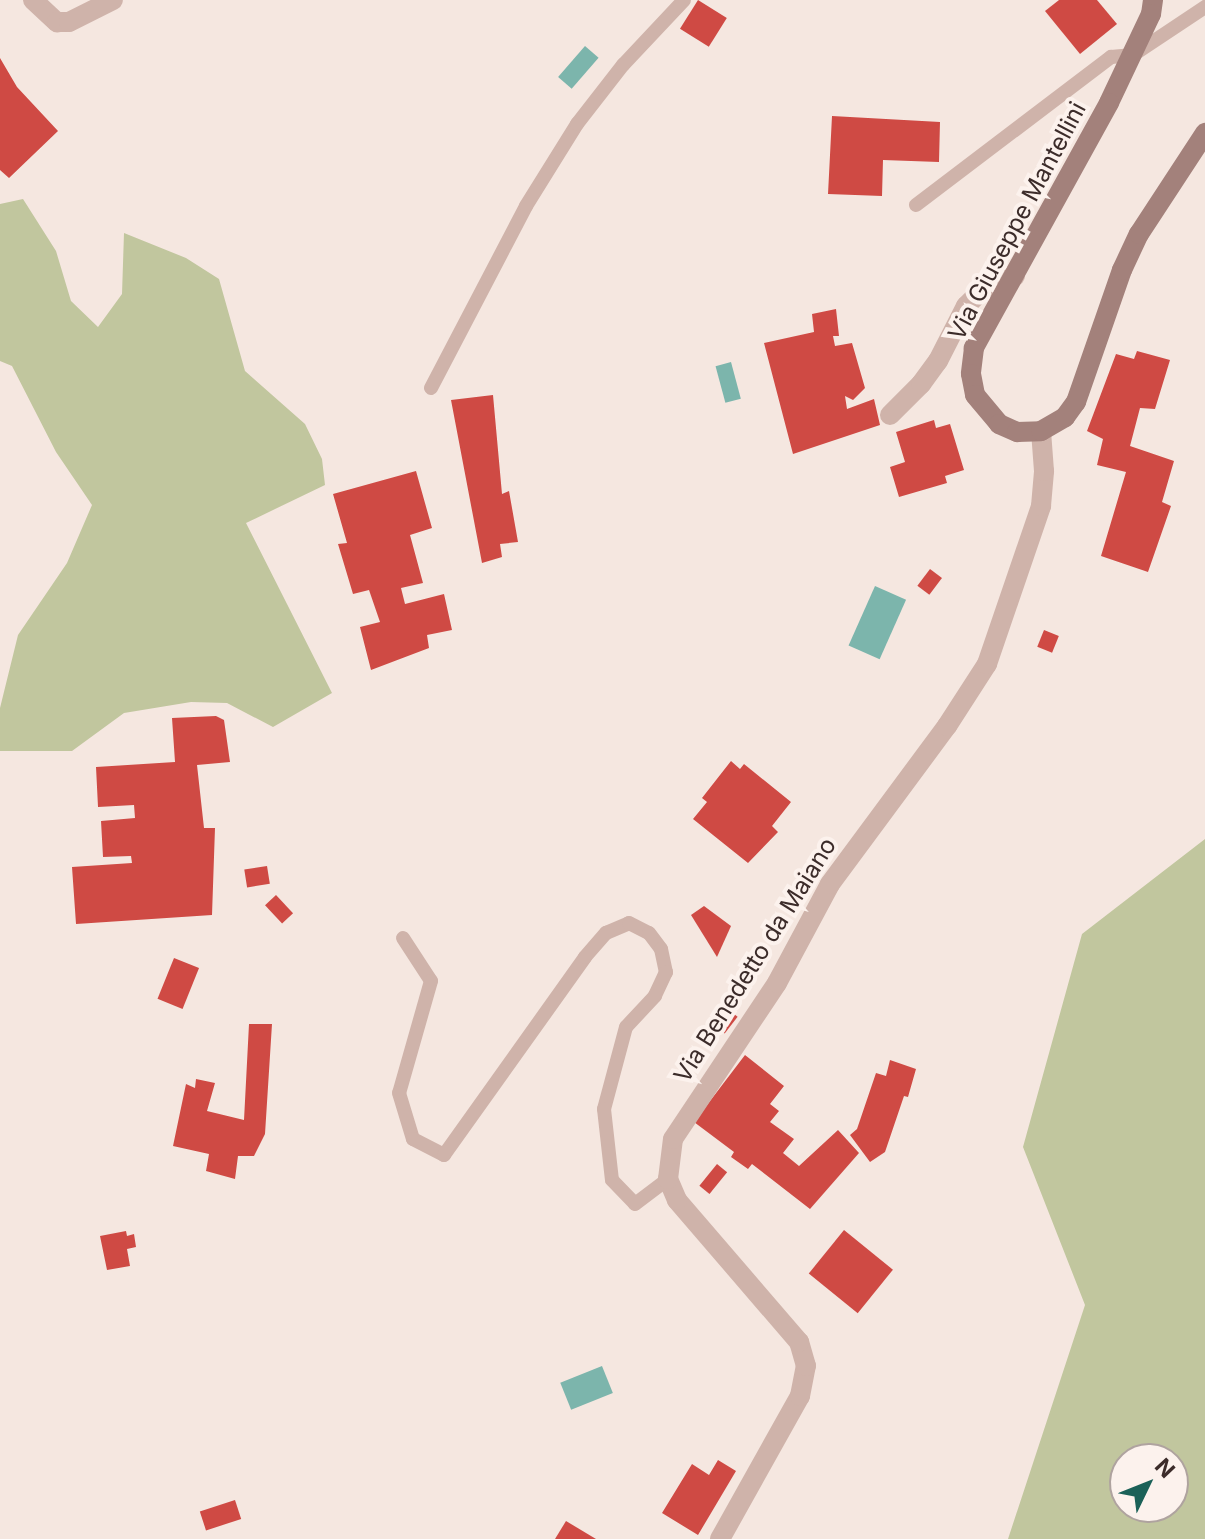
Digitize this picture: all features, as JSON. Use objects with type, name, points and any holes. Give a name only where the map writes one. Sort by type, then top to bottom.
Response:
[{"type":"main road","name":"Via Giuseppe Mantellini","points":[[1041,431],[1017,432],[999,424],[975,395],[971,374],[974,348],[1133,55],[1153,0]]},
{"type":"main road","points":[[1041,431],[1065,417],[1076,402],[1133,246],[1158,202],[1205,133]]},
{"type":"street","points":[[33,0],[57,22],[69,22],[113,0]]},
{"type":"street","points":[[890,415],[913,394],[938,361],[966,306],[978,294],[1015,276]]},
{"type":"street","name":"Via Benedetto da Maiano","points":[[668,1179],[673,1139],[777,983],[830,884],[947,726],[987,664],[1041,506],[1041,431]]},
{"type":"street","points":[[668,1179],[677,1200],[799,1342],[806,1366],[800,1396],[720,1539]]},
{"type":"lane","points":[[431,388],[526,206],[577,124],[623,65],[684,0]]},
{"type":"lane","points":[[916,205],[1111,57],[1133,55],[1187,22],[1205,7]]},
{"type":"lane","points":[[403,938],[431,981],[399,1093],[413,1139],[444,1155],[585,957],[606,933],[629,923],[649,933],[661,949],[666,972],[655,996],[626,1027],[604,1109],[612,1180],[635,1204],[668,1179]]},
{"type":"green space","points":[[23,199],[56,251],[71,301],[98,327],[122,294],[124,233],[186,258],[219,279],[245,371],[305,424],[322,459],[325,485],[246,523],[332,693],[273,727],[227,703],[191,702],[124,713],[72,751],[0,751],[0,708],[18,635],[67,563],[92,505],[56,452],[12,366],[0,361],[0,204]]},
{"type":"green space","points":[[1205,839],[1205,1539],[1008,1539],[1085,1305],[1023,1147],[1082,934]]},
{"type":"water","points":[[585,46],[599,58],[572,89],[558,77]]},
{"type":"water","points":[[731,362],[741,399],[725,403],[716,366]]},
{"type":"water","points":[[875,586],[906,600],[880,659],[849,645]]},
{"type":"water","points":[[602,1366],[613,1393],[571,1410],[560,1383]]},
{"type":"building","points":[[698,0],[727,18],[709,47],[680,29]]},
{"type":"building","points":[[1059,0],[1097,0],[1117,24],[1080,54],[1045,11]]},
{"type":"building","points":[[0,58],[17,87],[58,131],[9,178],[0,170]]},
{"type":"building","points":[[832,116],[940,122],[939,162],[883,160],[882,196],[828,194]]},
{"type":"building","points":[[836,309],[839,336],[833,336],[835,346],[852,343],[865,388],[853,400],[845,396],[847,409],[874,399],[880,425],[793,454],[764,343],[814,332],[812,314]]},
{"type":"building","points":[[1137,351],[1170,360],[1155,409],[1140,408],[1130,446],[1174,461],[1162,502],[1171,506],[1148,572],[1101,556],[1126,472],[1097,465],[1103,439],[1087,431],[1116,354],[1134,359]]},
{"type":"building","points":[[493,395],[502,494],[509,491],[518,542],[500,544],[502,557],[482,563],[451,400]]},
{"type":"building","points":[[934,420],[936,428],[950,424],[964,470],[945,476],[947,483],[899,497],[890,467],[905,462],[896,432]]},
{"type":"building","points":[[416,471],[432,528],[410,535],[423,583],[401,588],[405,604],[444,594],[452,630],[427,635],[429,648],[371,670],[360,627],[380,622],[369,590],[353,594],[338,544],[347,543],[333,494]]},
{"type":"building","points":[[930,569],[942,578],[929,595],[917,586]]},
{"type":"building","points":[[1044,630],[1059,636],[1052,653],[1037,647]]},
{"type":"building","points":[[216,716],[224,720],[230,762],[197,765],[204,828],[215,828],[212,915],[76,924],[72,867],[132,863],[131,856],[103,857],[101,821],[135,818],[134,805],[98,807],[96,767],[175,762],[172,718]]},
{"type":"building","points":[[731,761],[740,769],[744,764],[791,802],[772,826],[778,832],[748,863],[693,819],[707,802],[702,798]]},
{"type":"building","points":[[267,866],[270,884],[247,887],[244,870]]},
{"type":"building","points":[[276,895],[293,913],[282,924],[265,905]]},
{"type":"building","points":[[704,906],[731,926],[717,957],[691,915]]},
{"type":"building","points":[[174,958],[199,968],[183,1009],[158,999]]},
{"type":"building","points":[[725,1007],[738,1017],[725,1033],[712,1024]]},
{"type":"building","points":[[249,1024],[272,1024],[265,1134],[254,1156],[238,1156],[235,1179],[206,1171],[209,1154],[173,1146],[186,1084],[195,1088],[196,1079],[215,1083],[207,1111],[244,1120]]},
{"type":"building","points":[[745,1055],[784,1086],[770,1104],[779,1111],[770,1122],[794,1139],[783,1153],[799,1166],[838,1130],[859,1153],[810,1209],[752,1164],[748,1169],[731,1157],[734,1152],[694,1122]]},
{"type":"building","points":[[890,1060],[916,1069],[885,1152],[870,1162],[850,1135],[857,1129],[876,1073],[886,1076]]},
{"type":"building","points":[[717,1164],[727,1172],[709,1194],[699,1186]]},
{"type":"building","points":[[844,1230],[893,1270],[858,1313],[809,1274]]},
{"type":"building","points":[[126,1231],[127,1236],[134,1234],[136,1247],[127,1249],[130,1266],[107,1270],[100,1236]]},
{"type":"building","points":[[718,1460],[736,1471],[698,1535],[662,1513],[692,1464],[709,1475]]},
{"type":"building","points":[[235,1500],[241,1519],[206,1530],[200,1511]]},
{"type":"building","points":[[566,1521],[596,1539],[555,1539]]}]
